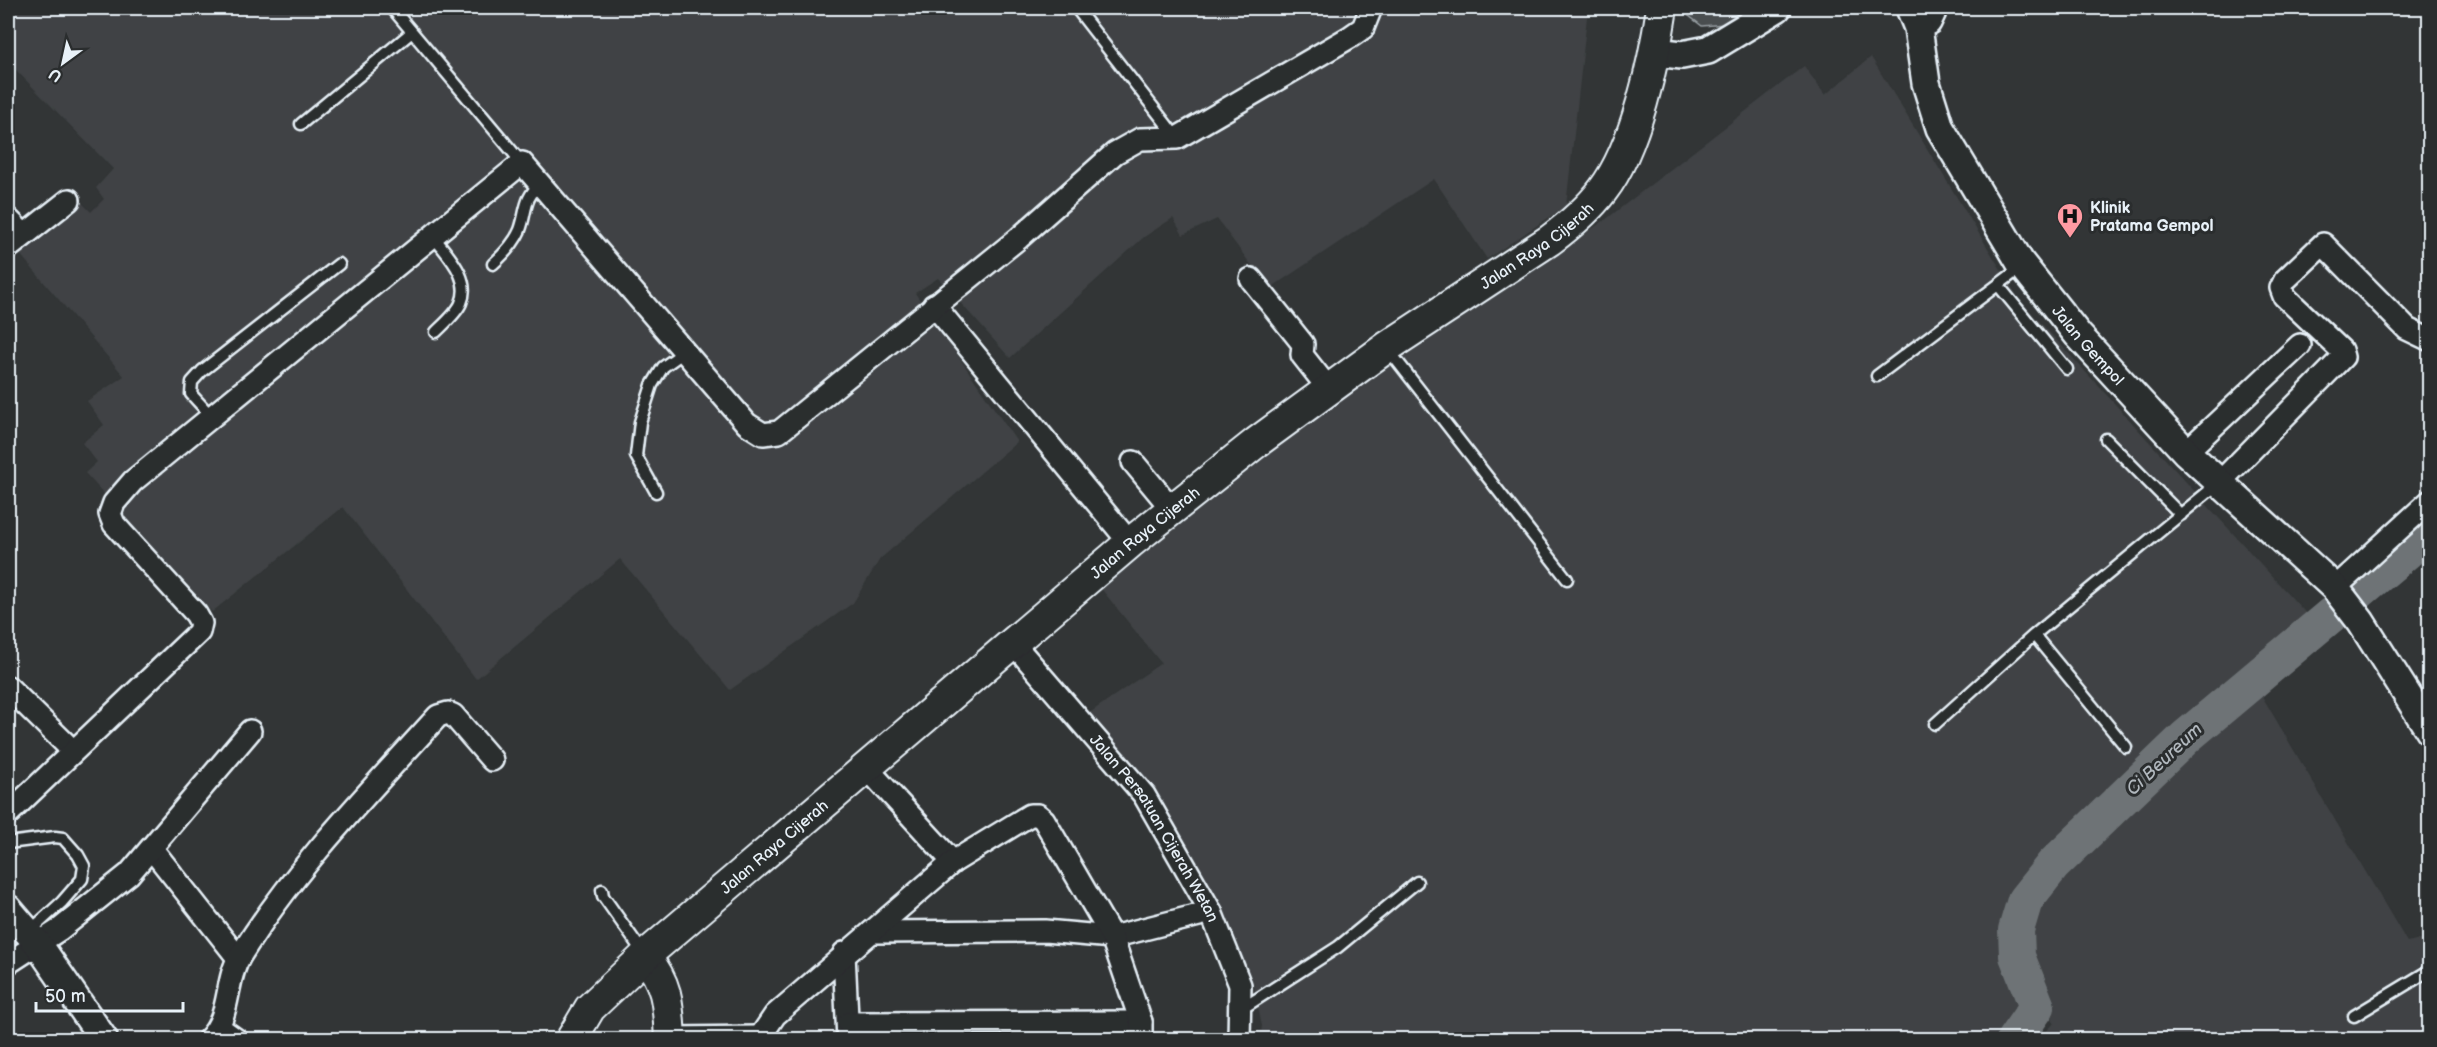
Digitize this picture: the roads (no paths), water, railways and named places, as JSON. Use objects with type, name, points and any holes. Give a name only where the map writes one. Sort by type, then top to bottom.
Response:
[{"type":"main road","name":"Jalan Raya Cijerah","points":[[571,1040],[590,1008],[645,956],[1130,543],[1328,388],[1550,240],[1582,215],[1604,189],[1621,162],[1655,52],[1662,8]]},
{"type":"main road","points":[[645,956],[660,975],[667,994],[670,1039]]},
{"type":"street","points":[[8,814],[199,632],[201,623],[196,614],[114,524],[110,514],[114,503],[133,481],[522,163],[747,424],[763,434],[779,432],[1019,238],[1115,153],[1140,139],[1177,138],[1350,37],[1363,28],[1371,8]]},
{"type":"street","points":[[1655,52],[1689,54],[1708,50],[1777,8]]},
{"type":"street","points":[[1914,18],[1930,23],[1937,8]]},
{"type":"street","name":"Jalan Gempol","points":[[1914,18],[1926,83],[1940,128],[2023,266],[2078,335],[2186,452],[2335,588],[2361,622],[2430,731]]},
{"type":"street","points":[[8,219],[16,242],[69,200]]},
{"type":"street","points":[[2220,482],[2343,357],[2341,350],[2284,296],[2281,288],[2286,280],[2323,244],[2407,329],[2415,335],[2430,340]]},
{"type":"street","points":[[1251,279],[1303,344],[1302,355],[1328,388]]},
{"type":"street","points":[[934,305],[1130,543]]},
{"type":"street","points":[[2186,452],[2300,345]]},
{"type":"street","points":[[1133,462],[1172,509]]},
{"type":"street","points":[[2335,588],[2430,501]]},
{"type":"street","name":"Jalan Persatuan Cijerah Wetan","points":[[1013,643],[1144,795],[1211,912],[1238,978],[1239,1040]]},
{"type":"street","points":[[8,687],[73,751]]},
{"type":"street","points":[[222,1036],[238,958],[289,887],[438,716],[448,712],[453,715],[492,760]]},
{"type":"street","points":[[8,963],[33,939],[59,930],[129,873],[153,849],[250,731]]},
{"type":"street","points":[[866,767],[953,861]]},
{"type":"street","points":[[670,1039],[760,1038],[775,1015],[844,953],[872,932],[953,861],[1030,814],[1038,815],[1044,820],[1112,937],[1141,1031],[848,1031],[844,953]]},
{"type":"street","points":[[153,849],[238,958]]},
{"type":"street","points":[[8,909],[33,939],[104,1040]]},
{"type":"street","points":[[872,932],[1045,931],[1112,937],[1211,912]]},
{"type":"lane","points":[[392,8],[522,163]]},
{"type":"lane","points":[[1076,8],[1177,138]]},
{"type":"lane","points":[[301,124],[412,32]]},
{"type":"lane","points":[[493,264],[507,250],[520,230],[526,200],[541,184]]},
{"type":"lane","points":[[434,237],[455,265],[464,285],[461,304],[436,332]]},
{"type":"lane","points":[[212,417],[191,394],[192,382],[202,371],[339,264]]},
{"type":"lane","points":[[1877,376],[2023,266]]},
{"type":"lane","points":[[1998,285],[2067,369]]},
{"type":"lane","points":[[1387,347],[1567,579]]},
{"type":"lane","points":[[656,492],[636,456],[640,422],[663,367],[684,352]]},
{"type":"lane","points":[[2106,439],[2181,515]]},
{"type":"lane","points":[[1935,724],[2034,635],[2220,482]]},
{"type":"lane","points":[[2034,635],[2126,747]]},
{"type":"lane","points":[[8,843],[63,838],[78,855],[84,866],[82,879],[33,939]]},
{"type":"lane","points":[[1240,1010],[1338,947],[1417,882]]},
{"type":"lane","points":[[602,890],[603,896],[645,956]]},
{"type":"lane","points":[[2354,1016],[2430,970]]},
{"type":"waterway","name":"Ci Beureum","points":[[2014,1040],[2037,1007],[2017,956],[2016,930],[2025,900],[2053,865],[2186,737],[2430,532]]},
{"type":"place","name":"Klinik Pratama Gempol","points":[[2070,239]]}]
